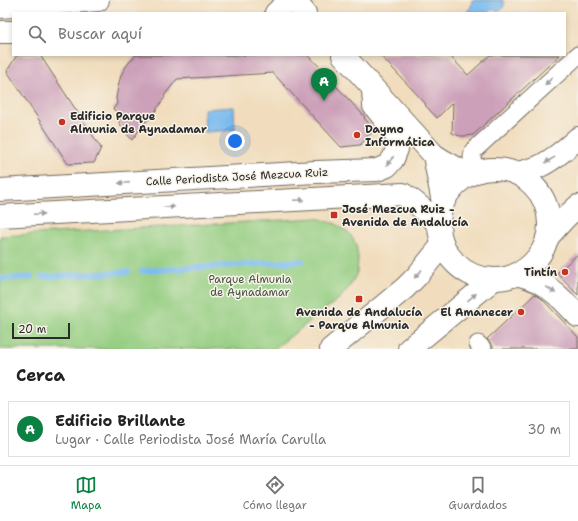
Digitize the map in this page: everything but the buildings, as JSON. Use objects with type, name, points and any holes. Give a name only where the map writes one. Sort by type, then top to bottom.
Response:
[{"type":"street","points":[[0,7],[98,0]]},
{"type":"street","points":[[277,12],[291,0]]},
{"type":"street","points":[[294,0],[304,12]]},
{"type":"street","points":[[0,32],[12,32]]},
{"type":"street","points":[[472,174],[473,151],[578,55]]},
{"type":"street","points":[[344,56],[434,155],[472,174]]},
{"type":"street","name":"Calle Periodista José Mezcua Ruiz","points":[[0,190],[316,172],[377,170],[387,166],[393,159],[397,149],[397,139],[394,131],[374,106],[373,89]]},
{"type":"street","points":[[517,174],[550,161],[578,138]]},
{"type":"street","points":[[434,155],[443,203]]},
{"type":"street","points":[[331,349],[417,276],[441,235],[440,212],[443,203],[456,184],[472,174],[483,170],[493,169],[507,170],[523,176],[532,184],[543,198],[548,212],[548,238]]},
{"type":"street","points":[[0,216],[403,194],[426,211],[441,235],[451,258],[460,267],[475,276],[494,279],[516,274],[531,265],[537,258],[548,238],[565,218],[578,206]]},
{"type":"street","points":[[516,274],[536,280],[543,284],[561,297],[578,316]]},
{"type":"street","points":[[410,349],[494,279]]},
{"type":"green space","name":"Parque Almunia de Aynadamar","points":[[317,218],[336,224],[349,233],[356,244],[358,258],[357,273],[350,286],[340,298],[274,349],[0,349],[0,236]]},
{"type":"water","points":[[472,0],[503,0],[504,3],[502,9],[497,11],[492,9],[489,12],[468,12],[467,11],[471,7]]},
{"type":"water","points":[[234,107],[235,130],[205,132],[204,109]]},
{"type":"waterway","points":[[142,271],[302,261]]},
{"type":"waterway","points":[[42,277],[128,272]]},
{"type":"waterway","points":[[0,279],[31,277]]},
{"type":"place","name":"Edificio Brillante","points":[[324,101]]},
{"type":"place","name":"Edificio Parque Almunia de Aynadamar","points":[[62,122]]},
{"type":"place","name":"Daymo Informática","points":[[357,135]]},
{"type":"place","name":"José Mezcua Ruiz - Avenida de Andalucía","points":[[334,215]]},
{"type":"place","name":"Tintín","points":[[565,272]]},
{"type":"place","name":"Avenida de Andalucía - Parque Almunia","points":[[359,299]]},
{"type":"place","name":"El Amanecer","points":[[521,312]]}]
